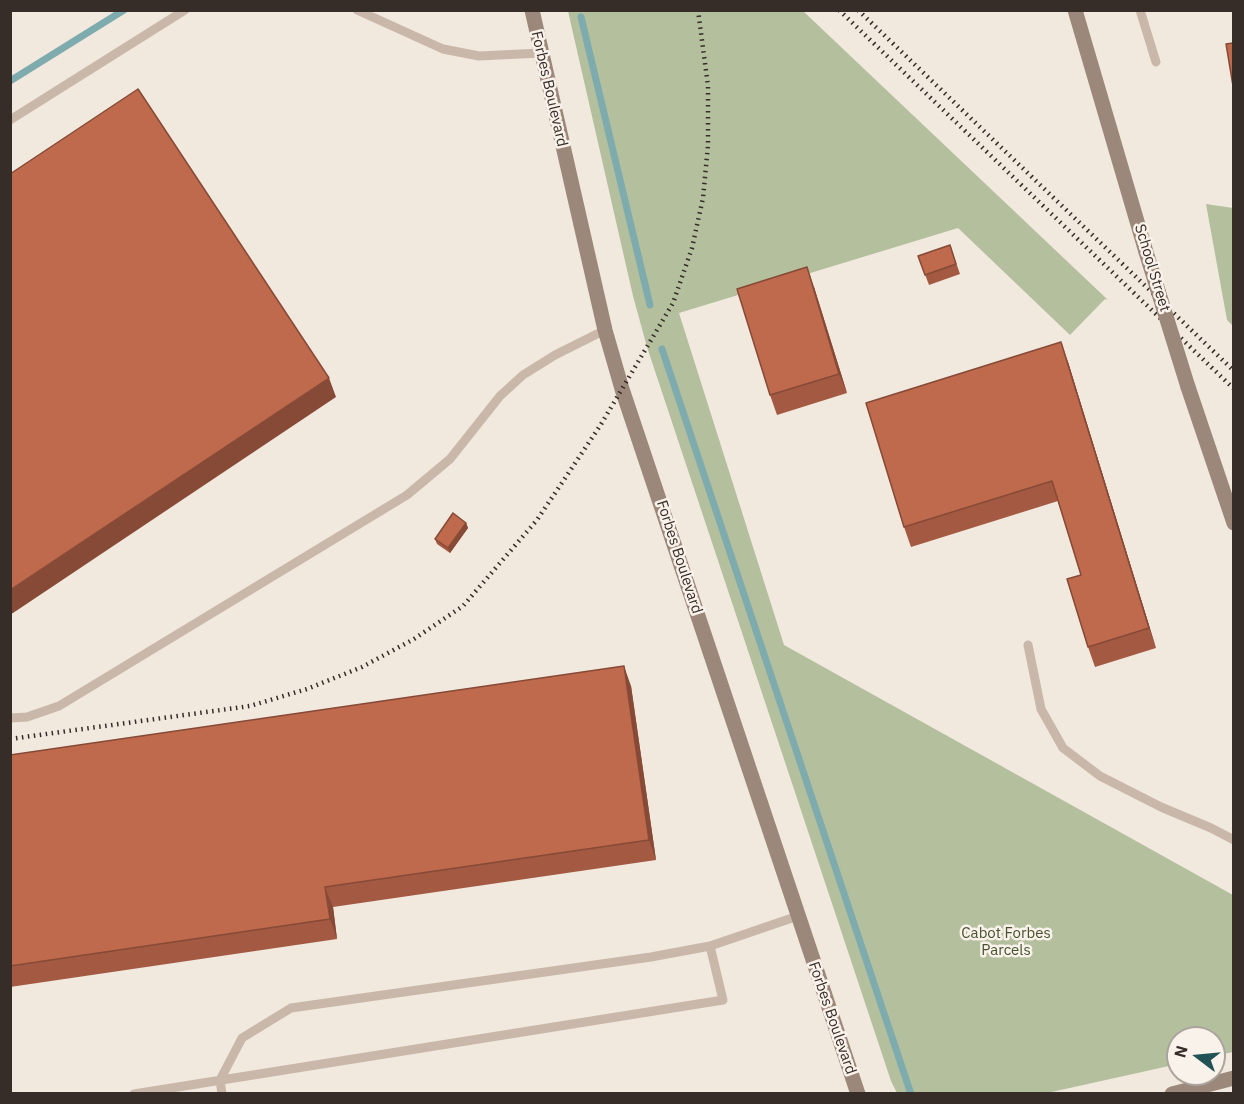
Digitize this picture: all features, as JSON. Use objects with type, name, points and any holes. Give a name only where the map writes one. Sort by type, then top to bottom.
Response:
[{"type":"street","name":"Forbes Boulevard","points":[[532,10],[604,330],[858,1094]]},
{"type":"street","name":"School Street","points":[[1075,10],[1146,252],[1233,523]]},
{"type":"street","points":[[1172,1094],[1233,1078]]},
{"type":"lane","points":[[10,120],[185,10]]},
{"type":"lane","points":[[357,10],[443,49],[479,56],[541,53]]},
{"type":"lane","points":[[1140,10],[1156,62]]},
{"type":"lane","points":[[10,718],[27,717],[59,706],[407,495],[450,459],[500,396],[523,375],[604,330]]},
{"type":"lane","points":[[1028,645],[1041,710],[1063,748],[1100,776],[1233,840]]},
{"type":"lane","points":[[222,1094],[220,1080],[242,1038],[291,1008],[651,957],[710,946],[798,916]]},
{"type":"lane","points":[[134,1094],[723,1000],[710,946]]},
{"type":"green space","name":"Cabot Forbes Parcels","points":[[568,11],[803,11],[1108,300],[1105,299],[1070,335],[958,228],[679,313],[784,645],[1233,895],[1233,1052],[1226,1053],[1226,1026],[1166,1026],[1166,1067],[1047,1093],[897,1093],[891,1081],[647,347],[633,296]]},
{"type":"green space","points":[[1206,204],[1233,208],[1233,326],[1227,320]]},
{"type":"building","points":[[1233,43],[1233,86],[1226,44]]},
{"type":"building","points":[[138,89],[329,378],[10,590],[10,174]]},
{"type":"building","points":[[950,245],[956,264],[925,275],[918,256]]},
{"type":"building","points":[[807,267],[839,374],[770,395],[737,289]]},
{"type":"building","points":[[1061,342],[1149,628],[1088,647],[1067,579],[1081,575],[1052,481],[904,527],[866,403]]},
{"type":"building","points":[[453,513],[466,523],[448,548],[435,539]]},
{"type":"building","points":[[624,666],[649,840],[325,887],[330,919],[10,966],[10,755]]},
{"type":"waterway","points":[[10,81],[124,10]]},
{"type":"waterway","points":[[581,17],[650,305]]},
{"type":"waterway","points":[[662,349],[911,1094]]},
{"type":"railway","points":[[10,739],[250,706],[307,689],[362,667],[414,639],[463,606],[537,520],[600,426],[673,303],[692,248],[703,198],[708,145],[708,86],[698,10]]},
{"type":"railway","points":[[839,10],[1234,389]]},
{"type":"railway","points":[[858,10],[1234,371]]}]
